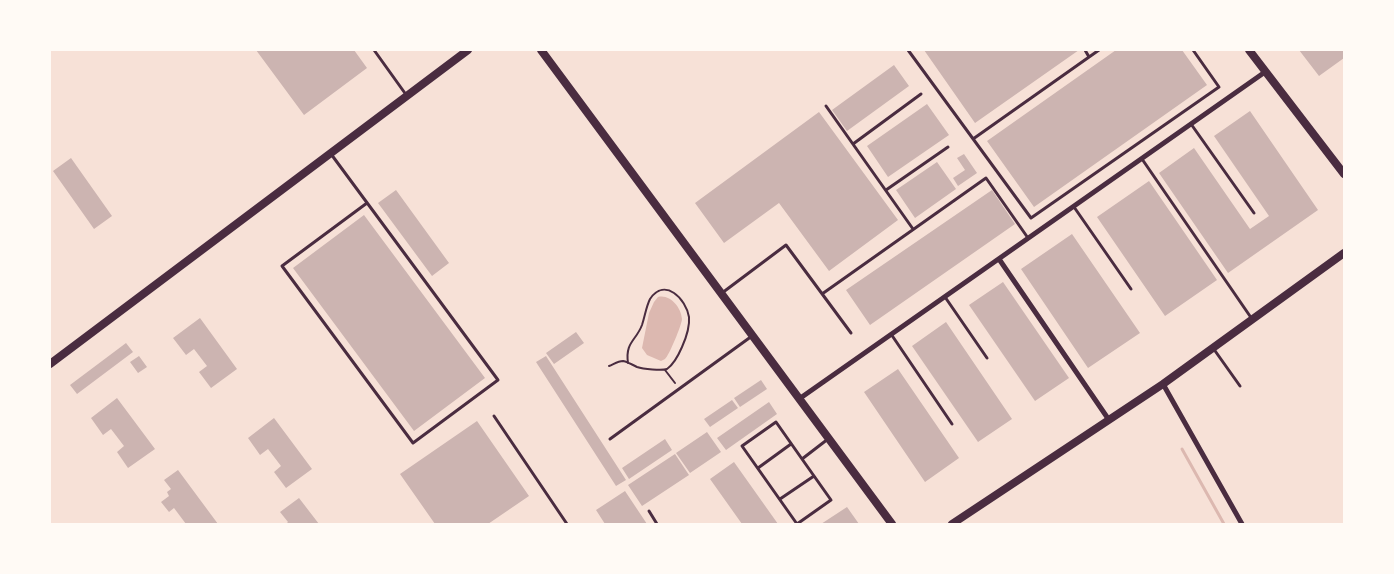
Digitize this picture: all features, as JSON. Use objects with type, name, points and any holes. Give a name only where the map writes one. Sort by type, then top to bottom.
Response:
[{"type":"street","points":[[50,364],[468,50]]},
{"type":"street","points":[[541,50],[892,524]]},
{"type":"street","points":[[1248,50],[1344,174]]},
{"type":"street","points":[[799,399],[1265,72]]},
{"type":"street","points":[[952,524],[1162,384],[1344,253]]},
{"type":"street","points":[[999,259],[1109,420]]},
{"type":"street","points":[[1162,384],[1242,524]]},
{"type":"lane","points":[[374,50],[408,96]]},
{"type":"lane","points":[[908,50],[1031,218],[1220,87],[1193,50]]},
{"type":"lane","points":[[1085,50],[1089,57]]},
{"type":"lane","points":[[973,139],[1099,50]]},
{"type":"lane","points":[[853,144],[922,94]]},
{"type":"lane","points":[[826,106],[913,229]]},
{"type":"lane","points":[[1191,124],[1254,213]]},
{"type":"lane","points":[[886,190],[948,147]]},
{"type":"lane","points":[[331,153],[498,380],[413,443],[282,266],[367,203]]},
{"type":"lane","points":[[1142,159],[1252,320]]},
{"type":"lane","points":[[822,294],[986,178],[1029,238]]},
{"type":"lane","points":[[1074,206],[1131,289]]},
{"type":"lane","points":[[721,294],[786,245],[851,333]]},
{"type":"lane","points":[[945,297],[987,358]]},
{"type":"lane","points":[[891,334],[952,424]]},
{"type":"lane","points":[[610,439],[753,336]]},
{"type":"lane","points":[[1213,348],[1240,386]]},
{"type":"lane","points":[[494,416],[567,524]]},
{"type":"lane","points":[[776,422],[791,444],[831,500],[797,524],[742,446],[776,422]]},
{"type":"lane","points":[[802,459],[828,438]]},
{"type":"lane","points":[[758,468],[791,444]]},
{"type":"lane","points":[[780,499],[814,476]]},
{"type":"lane","points":[[649,511],[657,524]]},
{"type":"path","points":[[609,366],[620,361],[640,368],[660,371],[671,366],[680,353],[689,324],[686,307],[675,292],[668,290],[658,292],[646,307],[641,327],[628,346],[628,363]]},
{"type":"path","points":[[665,370],[679,389]]},
{"type":"shaded area","points":[[658,297],[671,299],[680,310],[682,319],[669,352],[665,359],[661,361],[647,355],[642,348],[649,313]]},
{"type":"building","points":[[256,50],[354,50],[367,68],[304,115]]},
{"type":"building","points":[[924,50],[1079,50],[975,123]]},
{"type":"building","points":[[1116,50],[1182,50],[1207,85],[1034,207],[987,141]]},
{"type":"building","points":[[1299,50],[1344,50],[1344,58],[1319,76]]},
{"type":"building","points":[[894,65],[909,86],[847,131],[832,110]]},
{"type":"building","points":[[927,104],[949,135],[888,177],[867,146]]},
{"type":"building","points":[[1250,111],[1318,210],[1228,273],[1159,173],[1194,148],[1250,229],[1269,216],[1214,136]]},
{"type":"building","points":[[819,112],[898,220],[829,271],[779,203],[724,243],[695,203]]},
{"type":"building","points":[[964,154],[977,173],[958,186],[953,178],[965,170],[957,158]]},
{"type":"building","points":[[71,158],[112,216],[94,229],[53,171]]},
{"type":"building","points":[[937,162],[956,189],[915,218],[896,190]]},
{"type":"building","points":[[1149,181],[1217,280],[1165,316],[1097,217]]},
{"type":"building","points":[[396,190],[449,263],[432,276],[378,203]]},
{"type":"building","points":[[992,190],[1015,224],[870,325],[846,290]]},
{"type":"building","points":[[364,215],[485,378],[414,431],[293,268]]},
{"type":"building","points":[[1072,234],[1140,333],[1088,368],[1021,269]]},
{"type":"building","points":[[1003,282],[1069,378],[1035,401],[969,305]]},
{"type":"building","points":[[200,318],[237,369],[211,388],[199,372],[207,366],[194,349],[186,355],[173,338]]},
{"type":"building","points":[[946,322],[1012,419],[978,442],[912,346]]},
{"type":"building","points":[[576,332],[584,343],[554,364],[546,353]]},
{"type":"building","points":[[126,343],[133,352],[77,394],[70,385]]},
{"type":"building","points":[[139,356],[147,367],[138,373],[130,362]]},
{"type":"building","points":[[546,356],[626,480],[616,486],[536,362]]},
{"type":"building","points":[[898,369],[959,458],[925,482],[864,392]]},
{"type":"building","points":[[761,380],[767,389],[740,407],[734,398]]},
{"type":"building","points":[[117,398],[155,449],[128,468],[117,452],[124,446],[111,429],[103,435],[91,418]]},
{"type":"building","points":[[732,400],[738,408],[710,427],[704,419]]},
{"type":"building","points":[[769,402],[777,414],[726,450],[717,438]]},
{"type":"building","points":[[274,418],[312,469],[286,488],[274,472],[281,466],[268,449],[260,455],[248,438]]},
{"type":"building","points":[[477,421],[529,496],[488,524],[435,524],[400,474]]},
{"type":"building","points":[[707,432],[721,452],[690,473],[676,453]]},
{"type":"building","points":[[665,439],[672,450],[629,479],[622,468]]},
{"type":"building","points":[[675,454],[689,475],[642,506],[628,485]]},
{"type":"building","points":[[734,462],[778,524],[742,524],[710,479]]},
{"type":"building","points":[[178,470],[218,524],[186,524],[174,508],[169,512],[161,502],[169,496],[167,492],[171,489],[164,480]]},
{"type":"building","points":[[625,491],[647,524],[605,524],[596,510]]},
{"type":"building","points":[[299,498],[319,524],[286,524],[288,522],[280,512]]},
{"type":"building","points":[[847,507],[859,524],[821,524]]},
{"type":"waterway","points":[[1182,449],[1224,524]]}]
